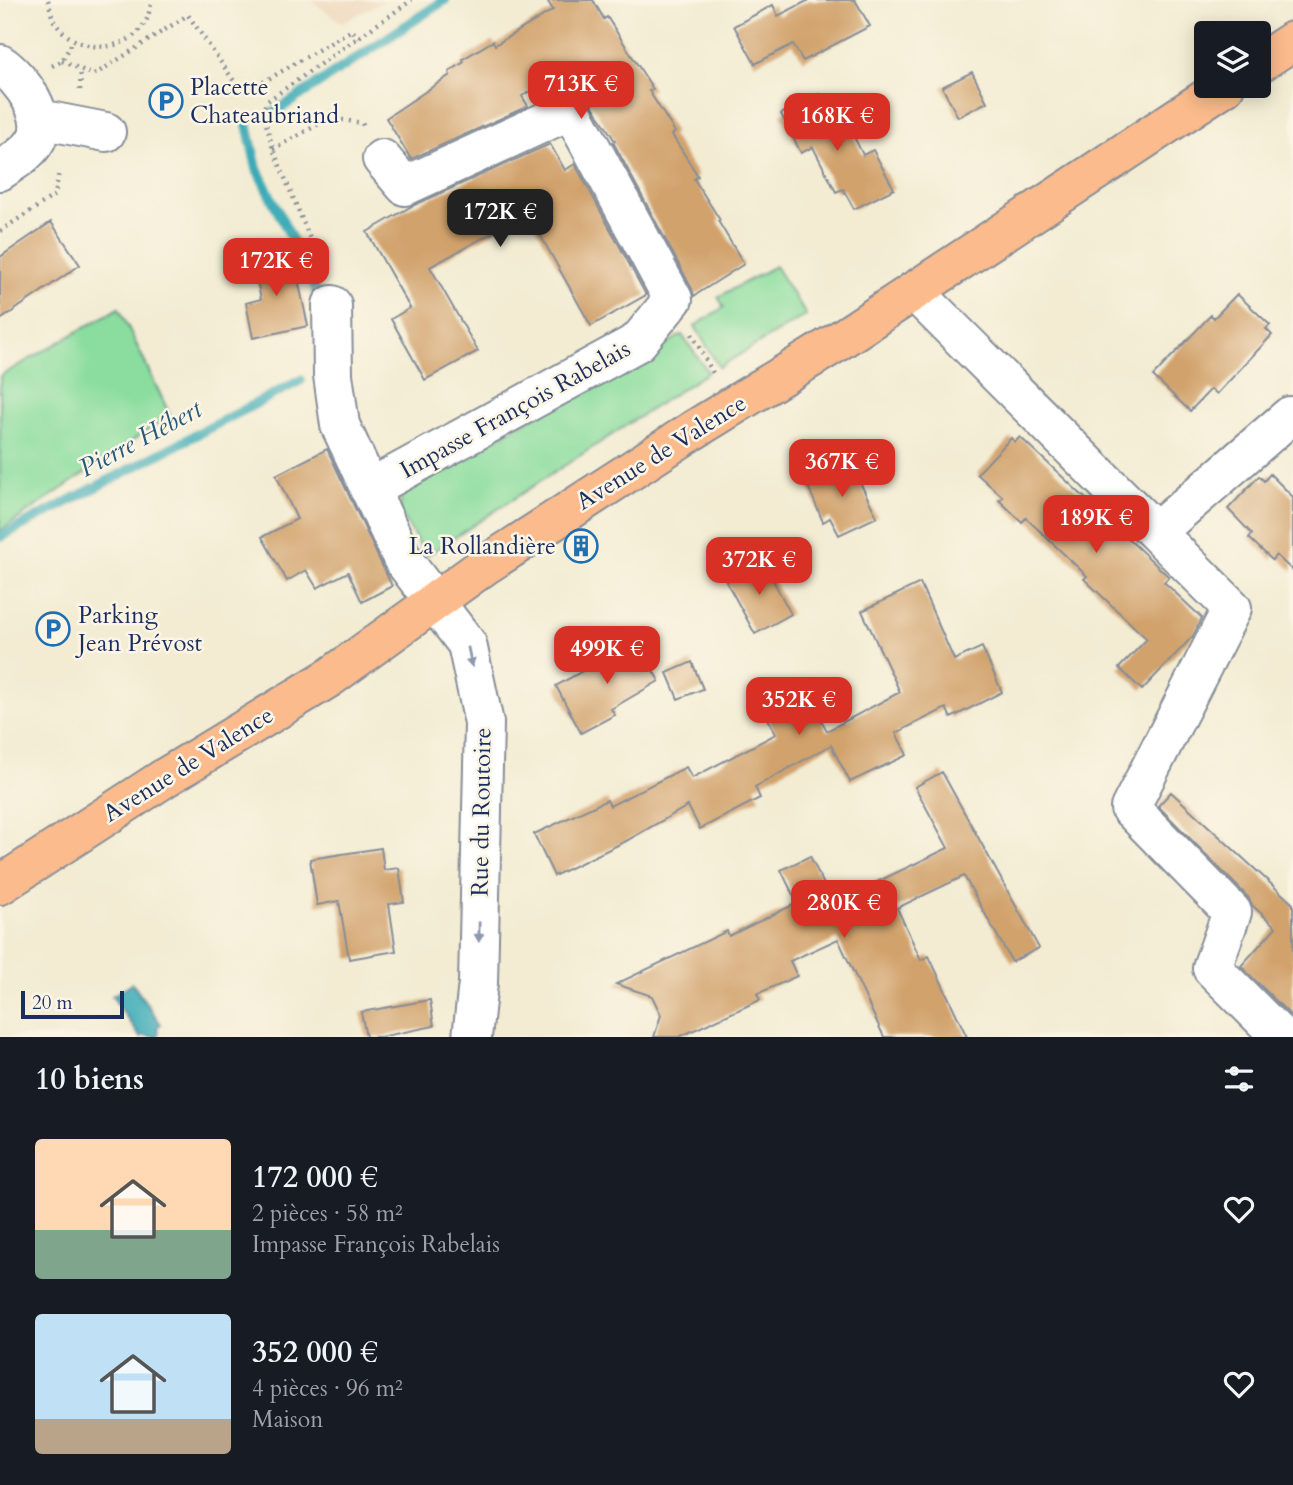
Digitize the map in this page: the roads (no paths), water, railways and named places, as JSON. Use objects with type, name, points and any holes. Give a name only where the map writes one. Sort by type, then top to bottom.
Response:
[{"type":"main road","points":[[1271,55],[1293,41]]},
{"type":"main road","name":"Avenue de Valence","points":[[0,885],[64,842],[329,678],[433,601],[834,344],[1207,98]]},
{"type":"main road","name":"Avenue de Valence","points":[[0,859],[64,842]]},
{"type":"street","points":[[0,64],[34,101],[39,119],[36,141],[0,171]]},
{"type":"street","name":"Impasse François Rabelais","points":[[369,489],[638,342],[673,299],[571,110],[405,186],[382,159]]},
{"type":"street","points":[[39,119],[106,132]]},
{"type":"street","points":[[914,291],[1233,608],[1130,808],[1231,912],[1212,968],[1281,1037]]},
{"type":"street","name":"Rue du Routoire","points":[[332,305],[333,376],[340,425],[403,560],[467,644],[484,723],[478,983],[472,1037]]},
{"type":"street","points":[[1156,532],[1290,416],[1293,419]]},
{"type":"water","points":[[132,983],[161,1024],[157,1027],[157,1037],[140,1037],[112,996]]},
{"type":"waterway","name":"Pierre Hébert","points":[[272,114],[445,0]]},
{"type":"waterway","name":"Pierre Hébert","points":[[247,124],[257,169],[315,286],[317,307]]},
{"type":"waterway","name":"Pierre Hébert","points":[[0,537],[301,380]]},
{"type":"place","name":"Placette Chateaubriand","points":[[166,101]]},
{"type":"place","name":"La Rollandière","points":[[581,546]]},
{"type":"place","name":"Parking Jean Prévost","points":[[53,629]]}]
